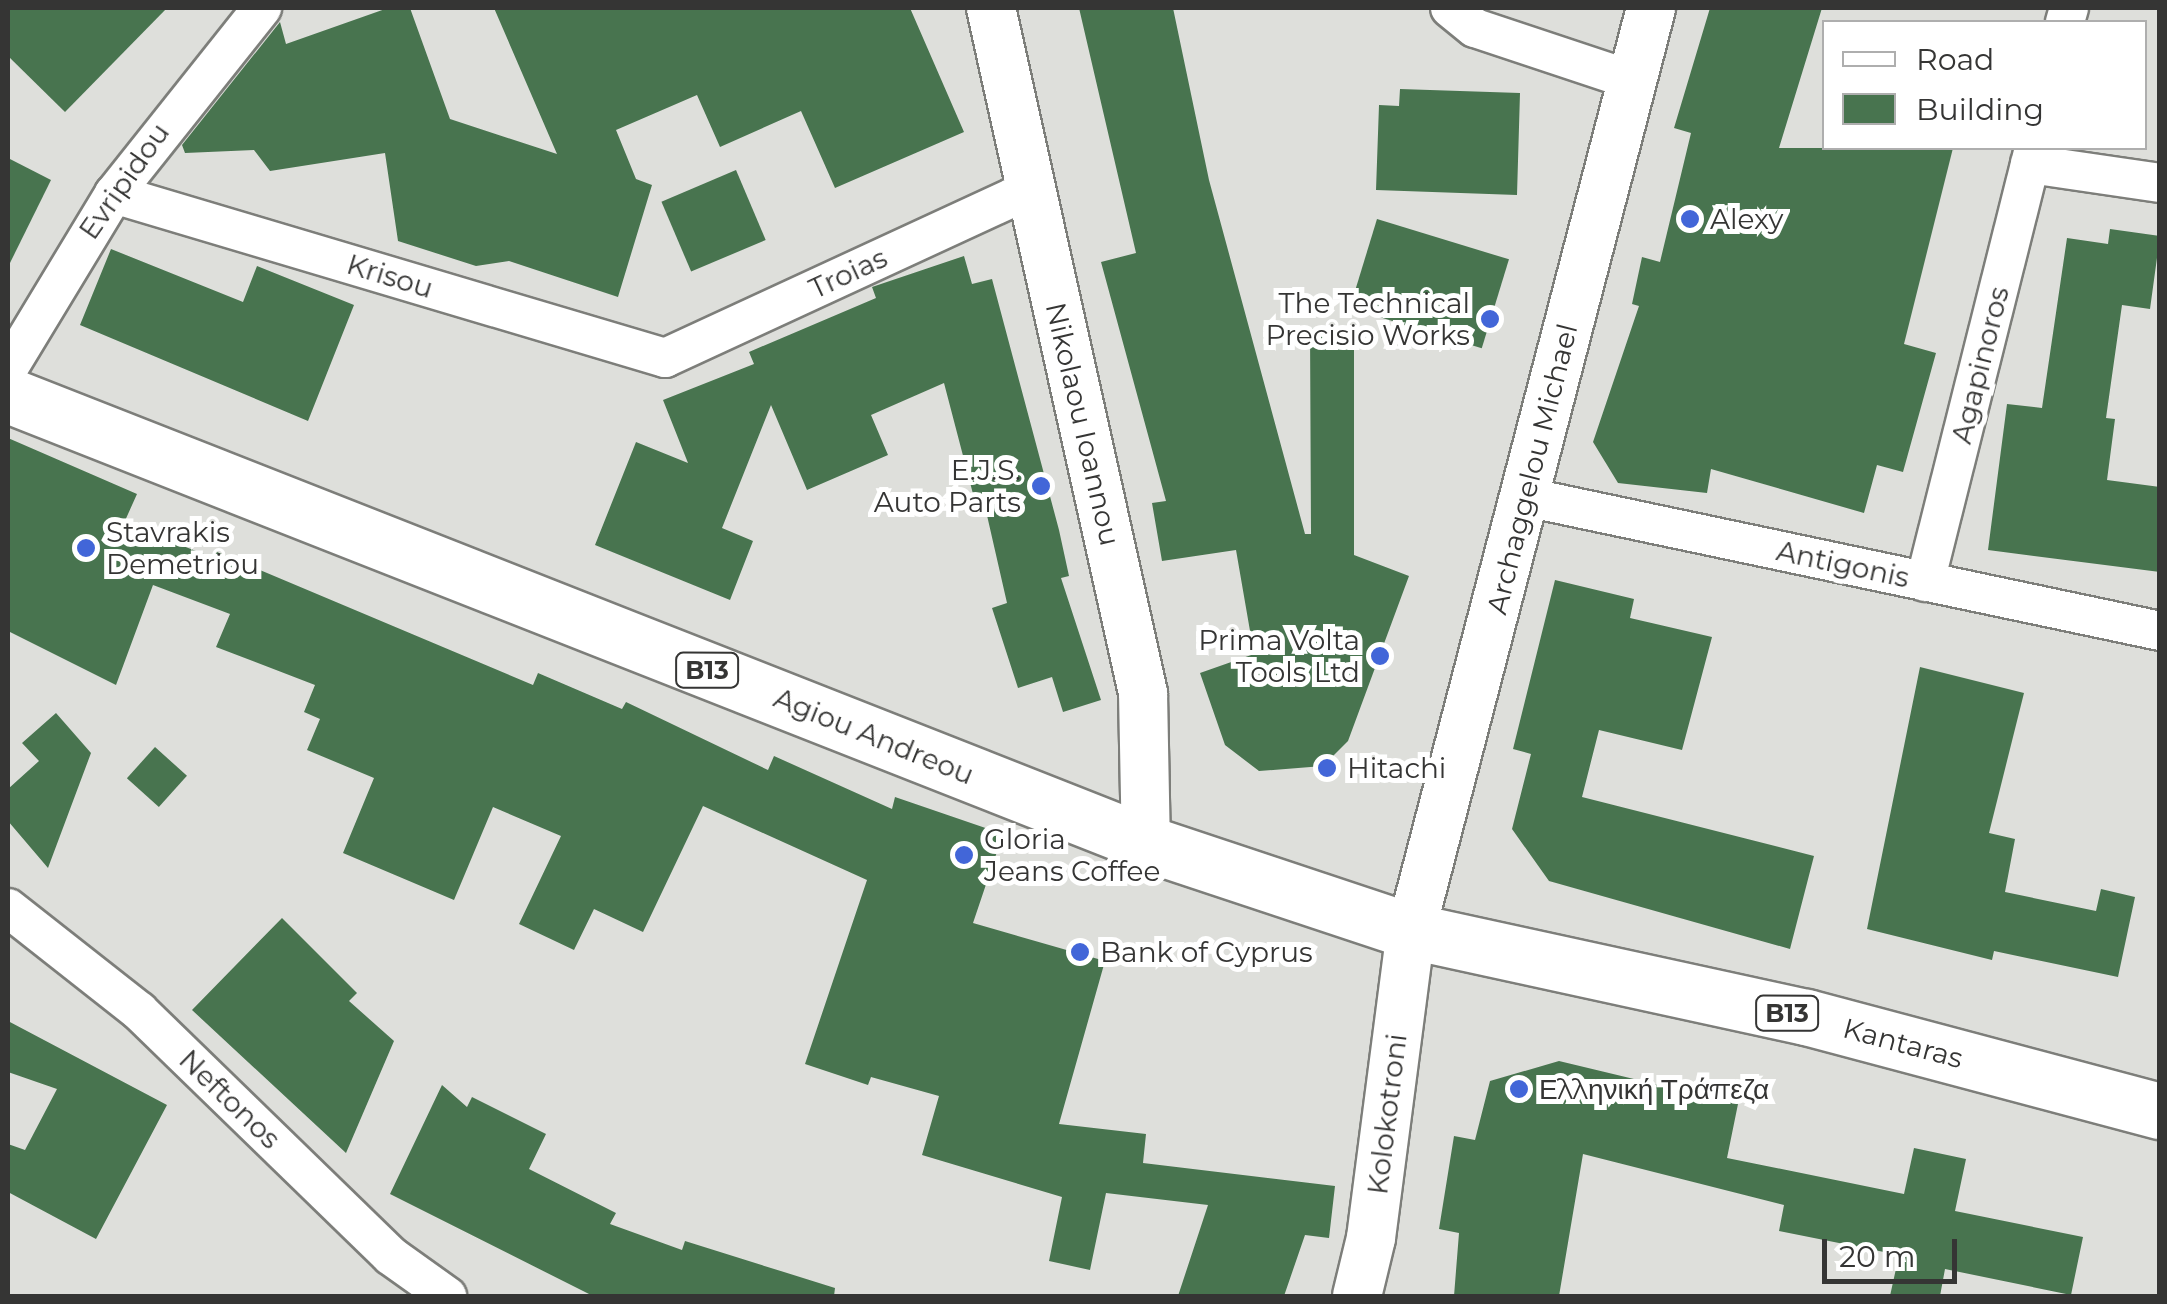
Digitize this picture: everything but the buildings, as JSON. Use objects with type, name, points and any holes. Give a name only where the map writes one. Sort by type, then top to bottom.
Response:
[{"type":"main road","name":"Agiou Andreou","points":[[8,395],[1146,843],[1411,931]]},
{"type":"main road","name":"Kantaras","points":[[1411,931],[1806,1018],[2160,1112]]},
{"type":"street","name":"Evripidou","points":[[8,369],[114,194],[262,8]]},
{"type":"street","name":"Nikolaou Ioannou","points":[[992,8],[1143,693],[1146,843]]},
{"type":"street","points":[[1450,8],[1475,28],[1631,80]]},
{"type":"street","name":"Archaggelou Michael","points":[[1411,931],[1651,8]]},
{"type":"street","points":[[2032,156],[2160,183]]},
{"type":"street","name":"Agapinoros","points":[[1926,582],[2032,156]]},
{"type":"street","name":"Troias","points":[[665,358],[1031,188]]},
{"type":"street","name":"Krisou","points":[[114,194],[665,358]]},
{"type":"street","name":"Antigonis","points":[[1526,497],[2160,631]]},
{"type":"street","name":"Neftonos","points":[[8,908],[138,1011],[391,1256],[447,1296]]},
{"type":"street","name":"Kolokotroni","points":[[1356,1296],[1371,1238],[1411,931]]},
{"type":"place","name":"Alexy","points":[[1690,219]]},
{"type":"place","name":"The Technical Precisio Works","points":[[1490,319]]},
{"type":"place","name":"E.J.S. Auto Parts","points":[[1041,486]]},
{"type":"place","name":"Stavrakis Demetriou","points":[[86,548]]},
{"type":"place","name":"Prima Volta Tools Ltd","points":[[1380,656]]},
{"type":"place","name":"Hitachi","points":[[1327,768]]},
{"type":"place","name":"Gloria Jeans Coffee","points":[[964,855]]},
{"type":"place","name":"Bank of Cyprus","points":[[1080,952]]},
{"type":"place","name":"Ελληνική Τράπεζα","points":[[1519,1089]]}]
